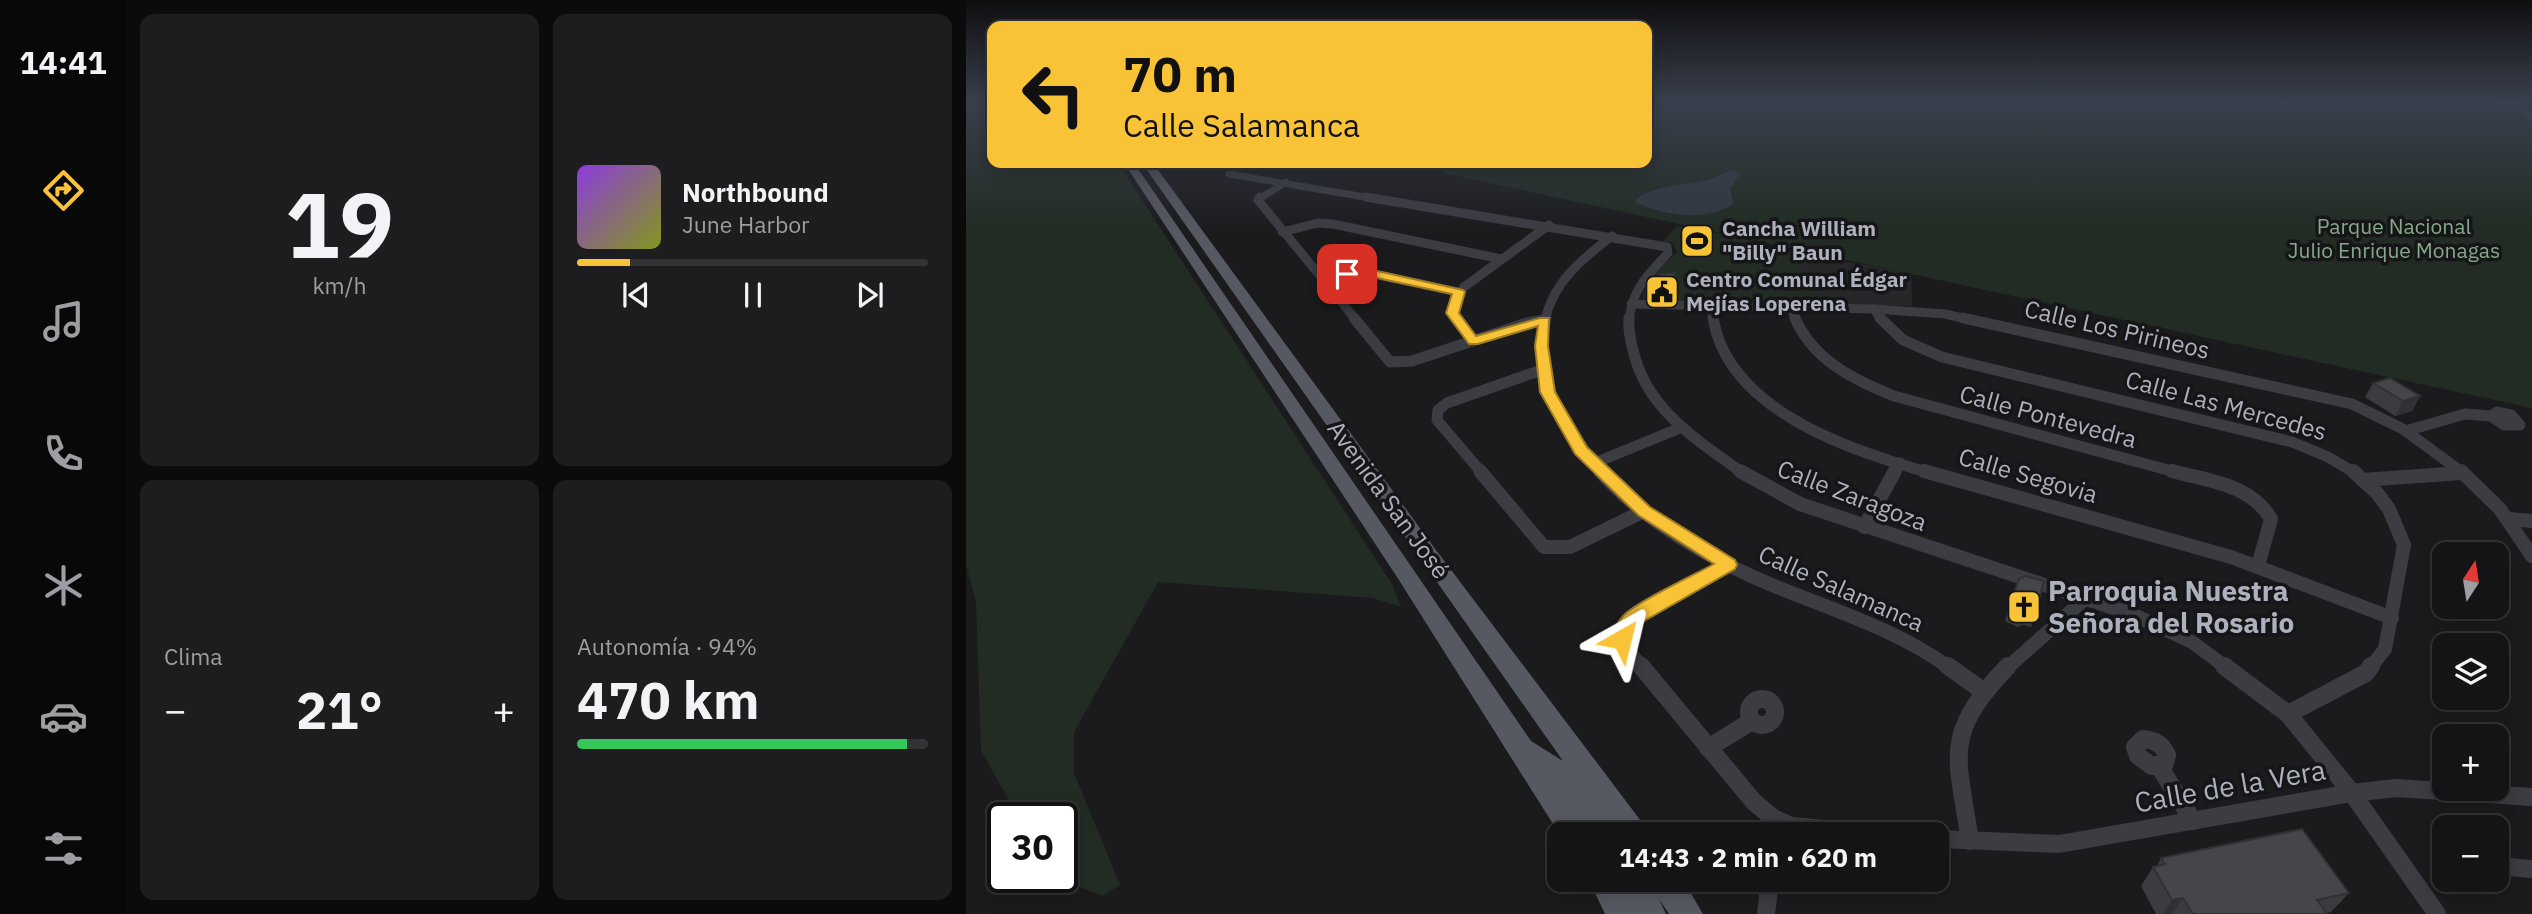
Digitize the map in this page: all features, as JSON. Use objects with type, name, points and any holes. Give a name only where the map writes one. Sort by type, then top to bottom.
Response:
[{"type":"main road","name":"Avenida San José","points":[[1132,168],[1569,822]]},
{"type":"main road","name":"Avenida San José","points":[[1151,168],[1428,556],[1624,822]]},
{"type":"main road","points":[[1521,747],[1552,768],[1594,822]]},
{"type":"main road","points":[[1610,892],[1622,914]]},
{"type":"main road","points":[[1639,892],[1650,914]]},
{"type":"main road","points":[[1673,892],[1687,914]]},
{"type":"street","points":[[1229,174],[1662,244],[1669,250],[1645,277],[1630,304]]},
{"type":"street","points":[[1286,182],[1258,200],[1390,362],[1412,362],[1545,320]]},
{"type":"street","points":[[1282,232],[1318,223],[1334,224],[1501,259]]},
{"type":"street","points":[[1473,341],[1453,313],[1458,292],[1549,225]]},
{"type":"street","name":"Calle Salamanca","points":[[1612,236],[1568,275],[1553,298],[1545,320],[1542,346],[1548,392],[1571,436],[1592,464],[1644,511],[1728,565],[1907,640],[1983,691]]},
{"type":"street","points":[[1321,280],[1362,272],[1458,292]]},
{"type":"street","name":"Calle Los Pirineos","points":[[1630,304],[1874,309],[1954,315],[2336,400],[2372,412],[2409,430],[2461,473],[2509,519],[2532,556]]},
{"type":"street","name":"Calle Zaragoza","points":[[1630,304],[1628,328],[1633,359],[1652,396],[1680,428],[1751,479],[1800,503],[1864,527],[2133,614],[2192,642],[2288,714],[2352,793],[2437,914]]},
{"type":"street","name":"Calle Segovia","points":[[1711,306],[1712,325],[1724,356],[1751,388],[1805,425],[1848,445],[1900,463],[2258,566],[2392,618]]},
{"type":"street","name":"Calle Pontevedra","points":[[1791,308],[1801,332],[1817,352],[1872,388],[1913,403],[2239,489],[2249,494],[2267,511],[2271,519],[2258,566]]},
{"type":"street","name":"Calle Las Mercedes","points":[[1874,309],[1891,333],[1926,352],[2292,442],[2331,458],[2363,480],[2389,508],[2403,534],[2404,545],[2385,649],[2366,673],[2288,714]]},
{"type":"street","points":[[1544,369],[1447,403],[1438,410],[1437,420],[1544,547],[1570,547],[1644,511]]},
{"type":"street","points":[[2409,430],[2458,415],[2491,416]]},
{"type":"street","points":[[1592,464],[1680,428]]},
{"type":"street","points":[[1864,527],[1900,463]]},
{"type":"street","points":[[2363,480],[2461,473]]},
{"type":"street","points":[[2509,519],[2532,521]]},
{"type":"street","points":[[1728,565],[1632,619],[1623,632],[1622,639],[1628,651],[1754,802],[1778,822]]},
{"type":"street","points":[[1970,841],[1958,746],[1963,723],[1983,691],[2086,598]]},
{"type":"street","points":[[1708,748],[1752,721]]},
{"type":"street","points":[[2159,766],[2193,821]]},
{"type":"street","name":"Calle de la Vera","points":[[1949,840],[2059,844],[2352,793],[2396,788],[2532,797]]},
{"type":"street","points":[[2509,867],[2532,869]]},
{"type":"street","points":[[1766,914],[1769,892]]},
{"type":"shaded area","points":[[1732,170],[1741,172],[1730,188],[1733,204],[1722,210],[1697,215],[1671,214],[1635,202],[1639,197],[1657,189],[1710,179]]},
{"type":"shaded area","points":[[1780,250],[1911,273],[1912,306],[1821,304],[1803,267],[1791,255]]},
{"type":"green space","points":[[966,145],[987,145],[987,168],[1121,168],[1392,584],[1401,607],[1373,598],[1158,582],[1074,732],[1074,773],[1120,885],[1102,896],[1078,886],[1078,802],[1010,802],[981,750],[976,601],[966,565]]},
{"type":"green space","name":"Parque Nacional Julio Enrique Monagas","points":[[1652,145],[2532,145],[2532,408],[1448,174],[1433,168],[1652,168]]},
{"type":"green space","points":[[1677,226],[1741,238],[1788,254],[1798,260],[1805,270],[1821,304],[1643,299],[1650,280],[1677,252],[1673,243],[1663,241]]},
{"type":"building","points":[[1675,273],[1664,289],[1650,287],[1660,274]]},
{"type":"building","points":[[2390,378],[2420,396],[2403,401],[2373,383]]},
{"type":"building","points":[[2025,576],[2044,581],[2036,611],[2023,611],[2010,605],[2019,579]]},
{"type":"building","points":[[2302,829],[2349,893],[2317,900],[2327,914],[2193,914],[2183,898],[2172,900],[2153,867],[2165,864],[2161,858]]},
{"type":"place","name":"Cancha William \"Billy\" Baun","points":[[1697,241]]},
{"type":"place","name":"Centro Comunal Édgar Mejías Loperena","points":[[1662,292]]},
{"type":"place","name":"Parroquia Nuestra Señora del Rosario","points":[[2024,607]]},
{"type":"route","points":[[1347,274],[1368,273],[1458,292],[1453,313],[1473,341],[1527,323],[1545,320],[1542,346],[1548,392],[1581,450],[1592,464],[1644,511],[1682,538],[1728,565],[1632,619],[1623,632],[1622,639]]}]
